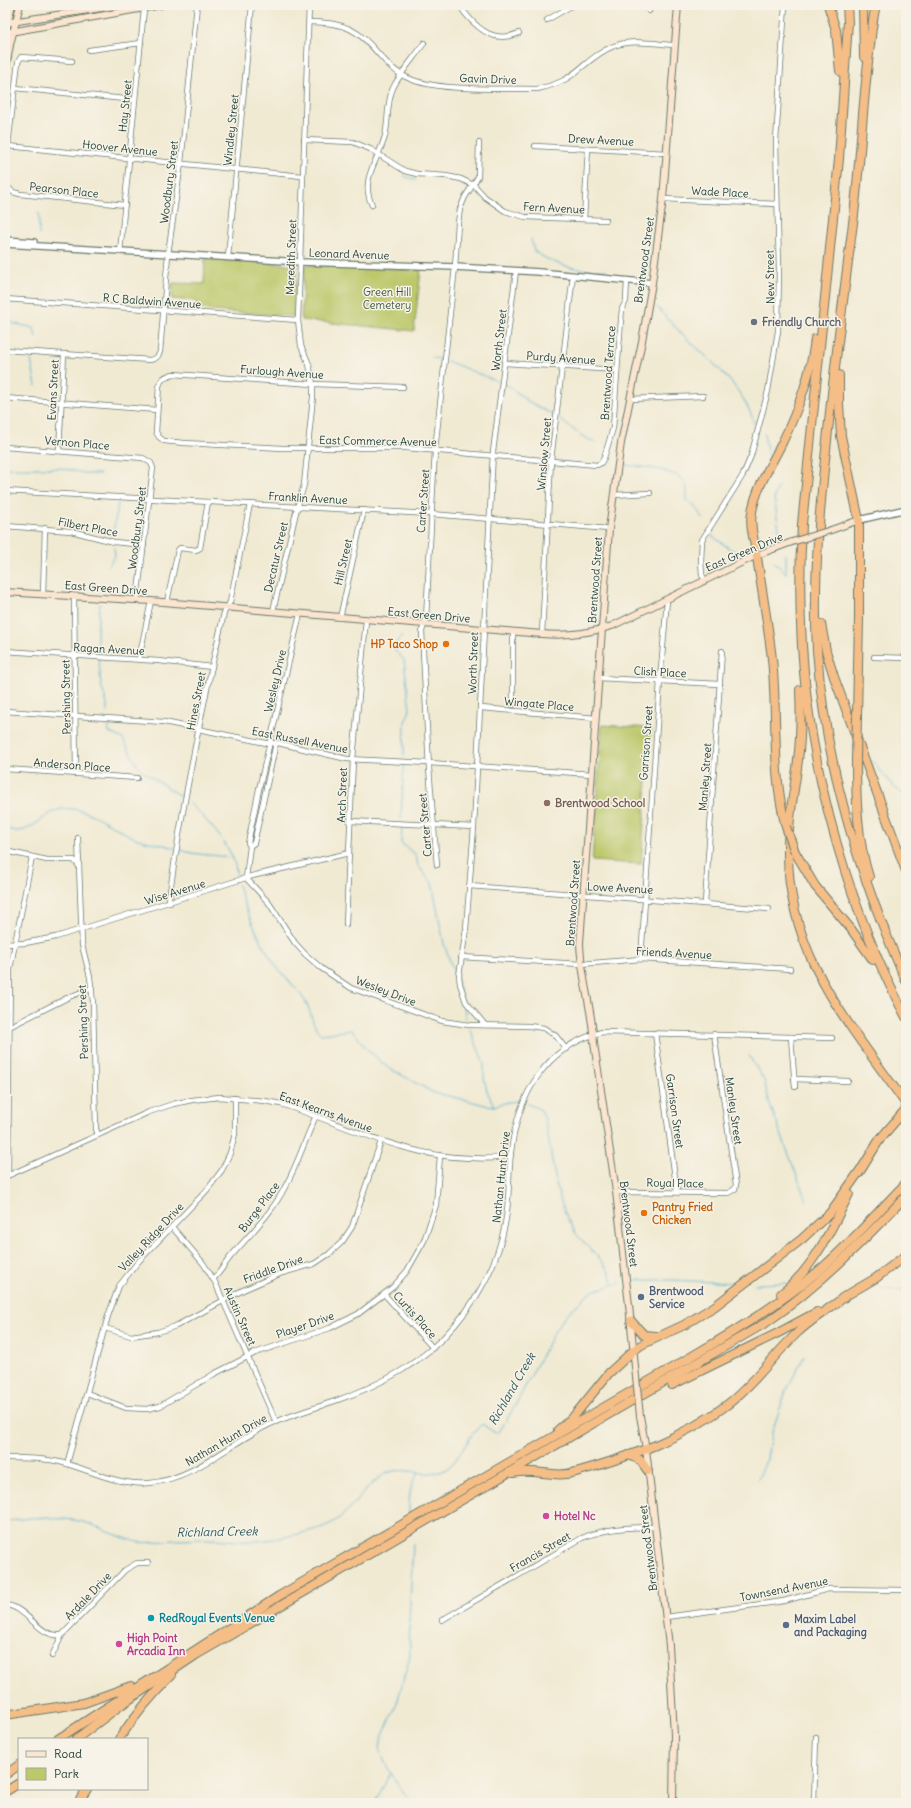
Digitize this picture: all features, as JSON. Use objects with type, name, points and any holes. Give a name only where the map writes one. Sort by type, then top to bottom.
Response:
[{"type":"highway","points":[[828,5],[838,44],[840,59],[840,87],[844,100]]},
{"type":"highway","points":[[848,5],[844,100],[839,159],[802,517],[799,612],[803,668],[810,725],[828,813],[862,924],[895,996]]},
{"type":"highway","points":[[863,5],[865,86]]},
{"type":"highway","points":[[876,5],[865,86],[856,201],[840,319],[821,497],[816,571],[816,611],[820,679],[833,764],[852,842],[870,894],[906,981]]},
{"type":"highway","points":[[825,292],[819,307],[812,357],[799,404],[754,504],[751,527],[757,555],[775,689],[776,774],[781,808],[795,852],[815,886],[869,952],[906,1017]]},
{"type":"highway","points":[[840,319],[843,333],[839,375],[840,419],[843,449],[859,520],[856,799],[860,839],[867,872],[886,935]]},
{"type":"highway","points":[[816,571],[821,629],[828,657],[906,871]]},
{"type":"highway","points":[[799,612],[797,624],[801,726],[788,847],[789,882],[794,910],[808,956],[823,985],[906,1104]]},
{"type":"highway","points":[[532,1450],[542,1440],[570,1419],[609,1373],[633,1351],[659,1336],[684,1325],[715,1306],[802,1239],[830,1213],[861,1169],[883,1134],[906,1109]]},
{"type":"highway","points":[[748,1322],[757,1312],[785,1290],[816,1255],[829,1235],[861,1169]]},
{"type":"highway","points":[[60,1738],[161,1671],[298,1585],[532,1450],[748,1322],[804,1283],[836,1255],[906,1183]]},
{"type":"highway","points":[[77,1738],[121,1705],[258,1618],[630,1404],[725,1348],[795,1304],[852,1252],[906,1196]]},
{"type":"highway","points":[[630,1404],[642,1400],[778,1333],[876,1278],[906,1255]]},
{"type":"highway","points":[[506,1475],[530,1471],[566,1475],[629,1456],[702,1422],[729,1404],[755,1379],[798,1332],[846,1296]]},
{"type":"highway","points":[[631,1321],[644,1335],[652,1337],[659,1336]]},
{"type":"highway","points":[[629,1456],[640,1460],[648,1471]]},
{"type":"highway","points":[[120,1738],[152,1695],[184,1664]]},
{"type":"highway","points":[[5,1715],[84,1703],[125,1688],[161,1671]]},
{"type":"highway","points":[[5,1775],[18,1766]]},
{"type":"highway","points":[[5,1792],[18,1784]]},
{"type":"highway","points":[[78,1803],[86,1790]]},
{"type":"main road","points":[[12,5],[6,23],[5,33],[161,5]]},
{"type":"main road","points":[[5,74],[20,5]]},
{"type":"main road","points":[[6,23],[121,5]]},
{"type":"main road","name":"Brentwood Street","points":[[673,1803],[673,1712],[666,1617],[646,1449],[640,1416],[616,1192],[594,1034],[581,964],[580,943],[609,529],[621,443],[652,283],[663,199],[678,5]]},
{"type":"main road","name":"East Green Drive","points":[[5,592],[167,602],[424,625],[542,634],[563,634],[601,630],[629,619],[757,555],[859,520]]},
{"type":"street","name":"Woodbury Street","points":[[64,354],[150,360],[156,359],[160,352],[168,254],[181,163],[197,5]]},
{"type":"street","name":"Windley Street","points":[[228,256],[252,5]]},
{"type":"street","name":"Meredith Street","points":[[298,506],[304,485],[313,384],[309,364],[301,346],[298,320],[309,5]]},
{"type":"street","points":[[460,5],[466,16],[487,34],[504,37],[520,33]]},
{"type":"street","points":[[546,20],[573,5]]},
{"type":"street","points":[[649,5],[649,11]]},
{"type":"street","name":"New Street","points":[[705,580],[702,575],[702,540],[743,475],[751,456],[773,362],[778,331],[779,308],[776,142],[785,5]]},
{"type":"street","name":"Hay Street","points":[[120,252],[144,9]]},
{"type":"street","name":"Gavin Drive","points":[[308,22],[334,24],[351,30],[364,40],[384,61],[402,75],[429,85],[537,89],[550,86],[565,79],[593,58],[614,46],[643,43],[674,45]]},
{"type":"street","points":[[89,50],[141,43]]},
{"type":"street","points":[[372,205],[368,193],[369,176],[386,136],[388,100],[394,86],[424,43]]},
{"type":"street","points":[[5,170],[18,62],[21,57],[72,61]]},
{"type":"street","points":[[15,88],[135,100]]},
{"type":"street","name":"Fern Avenue","points":[[304,140],[353,142],[379,155],[405,171],[416,174],[446,176],[473,185],[498,206],[514,214],[525,217],[606,220]]},
{"type":"street","name":"Carter Street","points":[[437,865],[429,763],[422,631],[426,615],[435,450],[460,209],[478,177],[479,143]]},
{"type":"street","name":"Hoover Avenue","points":[[8,146],[236,168],[302,176]]},
{"type":"street","name":"Drew Avenue","points":[[535,146],[667,153]]},
{"type":"street","points":[[584,218],[588,149]]},
{"type":"street","name":"Pearson Place","points":[[5,184],[13,192],[20,194],[125,205]]},
{"type":"street","name":"Wade Place","points":[[663,199],[777,204]]},
{"type":"street","name":"Leonard Avenue","points":[[5,240],[32,242],[46,246]]},
{"type":"street","name":"Leonard Avenue","points":[[5,244],[120,252],[228,256],[301,262],[455,267],[573,275],[652,283]]},
{"type":"street","name":"Worth Street","points":[[485,1025],[472,1010],[462,992],[459,976],[466,929],[478,766],[483,629],[493,455],[516,271]]},
{"type":"street","name":"Winslow Street","points":[[542,634],[551,460],[573,275]]},
{"type":"street","name":"Brentwood Terrace","points":[[597,465],[601,463],[604,458],[613,428],[616,370],[622,309],[626,301],[627,280]]},
{"type":"street","name":"R C Baldwin Avenue","points":[[5,299],[298,320]]},
{"type":"street","points":[[5,350],[64,354]]},
{"type":"street","name":"Evans Street","points":[[59,451],[64,354]]},
{"type":"street","name":"Purdy Avenue","points":[[505,363],[616,370]]},
{"type":"street","name":"Furlough Avenue","points":[[157,410],[161,380],[166,376],[173,374],[313,384],[403,387]]},
{"type":"street","points":[[630,399],[703,396]]},
{"type":"street","points":[[5,398],[157,410]]},
{"type":"street","name":"East Commerce Avenue","points":[[157,410],[156,432],[164,441],[308,448],[387,447],[597,465]]},
{"type":"street","name":"Vernon Place","points":[[5,447],[143,458],[148,460]]},
{"type":"street","name":"Woodbury Street","points":[[137,600],[153,468],[148,460]]},
{"type":"street","name":"Franklin Avenue","points":[[5,491],[431,514],[609,529]]},
{"type":"street","points":[[613,495],[650,493]]},
{"type":"street","points":[[167,602],[178,550],[180,548],[196,550],[200,548],[208,502]]},
{"type":"street","name":"Hines Street","points":[[170,903],[169,898],[175,859],[212,667],[224,613],[227,608],[250,504]]},
{"type":"street","name":"Decatur Street","points":[[273,611],[298,506]]},
{"type":"street","points":[[859,520],[906,509]]},
{"type":"street","name":"Hill Street","points":[[340,618],[364,510]]},
{"type":"street","name":"Filbert Place","points":[[5,526],[71,531],[114,542],[144,545]]},
{"type":"street","points":[[43,594],[45,528]]},
{"type":"street","name":"Pershing Street","points":[[74,596],[76,774]]},
{"type":"street","name":"Garrison Street","points":[[641,959],[667,600]]},
{"type":"street","points":[[139,659],[151,601]]},
{"type":"street","name":"Wesley Drive","points":[[300,614],[252,820],[248,843],[250,846],[246,878],[269,902],[295,943],[305,954],[338,981],[364,994],[432,1018],[452,1023],[537,1026],[544,1028],[556,1036],[566,1049]]},
{"type":"street","name":"Arch Street","points":[[346,924],[353,759],[366,620]]},
{"type":"street","points":[[513,632],[513,704]]},
{"type":"street","name":"Ragan Avenue","points":[[5,651],[139,659],[212,667]]},
{"type":"street","name":"Manley Street","points":[[705,903],[722,651]]},
{"type":"street","points":[[874,657],[906,658]]},
{"type":"street","name":"Clish Place","points":[[598,678],[720,684]]},
{"type":"street","name":"Wingate Place","points":[[481,708],[596,718]]},
{"type":"street","name":"East Russell Avenue","points":[[5,711],[154,721],[200,728],[353,759],[592,774]]},
{"type":"street","name":"Wesley Drive","points":[[250,846],[254,843],[276,743]]},
{"type":"street","name":"Anderson Place","points":[[5,769],[137,778]]},
{"type":"street","points":[[350,820],[474,827]]},
{"type":"street","name":"Pershing Street","points":[[78,838],[82,945],[92,988],[96,1128],[98,1135]]},
{"type":"street","points":[[5,851],[47,860],[74,860],[79,866]]},
{"type":"street","name":"Wise Avenue","points":[[5,944],[14,944],[56,937],[170,903],[246,878],[349,853]]},
{"type":"street","points":[[7,1176],[7,1028],[10,969],[32,858]]},
{"type":"street","name":"Lowe Avenue","points":[[469,886],[769,909]]},
{"type":"street","name":"Friends Avenue","points":[[461,957],[581,964],[641,959],[790,969]]},
{"type":"street","points":[[7,1028],[69,996],[92,988]]},
{"type":"street","name":"Nathan Hunt Drive","points":[[5,1458],[36,1458],[67,1464],[126,1482],[142,1483],[160,1481],[173,1478],[201,1466],[258,1430],[375,1386],[404,1370],[433,1348],[455,1325],[473,1302],[493,1265],[501,1241],[508,1208],[511,1155],[516,1123],[526,1096],[542,1072],[576,1041],[602,1032],[832,1038]]},
{"type":"street","name":"Garrison Street","points":[[655,1033],[677,1192]]},
{"type":"street","name":"Manley Street","points":[[714,1034],[736,1186],[734,1190]]},
{"type":"street","points":[[791,1037],[795,1087]]},
{"type":"street","points":[[794,1079],[848,1081]]},
{"type":"street","name":"East Kearns Avenue","points":[[7,1176],[148,1112],[173,1104],[202,1098],[235,1098],[281,1104],[381,1141],[406,1149],[440,1156],[483,1158],[511,1155]]},
{"type":"street","name":"Valley Ridge Drive","points":[[67,1464],[111,1306],[119,1286],[138,1262],[217,1179],[227,1161],[235,1134],[235,1098]]},
{"type":"street","name":"Burge Place","points":[[213,1278],[220,1272],[278,1199],[301,1154],[316,1116]]},
{"type":"street","name":"Friddle Drive","points":[[105,1328],[131,1336],[149,1334],[176,1326],[269,1278],[314,1264],[336,1249],[352,1227],[381,1141]]},
{"type":"street","name":"Player Drive","points":[[87,1392],[126,1408],[147,1409],[156,1407],[165,1404],[214,1374],[248,1357],[275,1345],[316,1333],[339,1324],[358,1314],[384,1294],[407,1271],[424,1241],[431,1226],[436,1205],[440,1156]]},
{"type":"street","name":"Royal Place","points":[[616,1192],[728,1193],[734,1190]]},
{"type":"street","name":"Austin Street","points":[[172,1227],[203,1263],[213,1278],[276,1422]]},
{"type":"street","name":"Curtis Place","points":[[384,1294],[433,1348]]},
{"type":"street","name":"Francis Street","points":[[442,1620],[582,1538],[598,1532],[619,1528],[655,1527]]},
{"type":"street","name":"Ardale Drive","points":[[52,1656],[62,1636],[128,1568],[137,1563],[148,1563]]},
{"type":"street","name":"Townsend Avenue","points":[[666,1617],[784,1601],[828,1589],[906,1590]]},
{"type":"street","points":[[5,1605],[14,1607],[47,1632],[57,1636],[62,1636]]},
{"type":"street","points":[[814,1803],[816,1737]]},
{"type":"green space","points":[[205,259],[297,265],[294,316],[212,311],[196,307],[196,301],[172,299],[173,283],[204,284]]},
{"type":"green space","name":"Green Hill Cemetery","points":[[304,266],[421,270],[414,331],[301,320]]},
{"type":"green space","points":[[602,725],[651,728],[641,864],[592,861]]},
{"type":"waterway","points":[[404,176],[416,180]]},
{"type":"waterway","points":[[39,213],[39,235]]},
{"type":"waterway","points":[[531,239],[534,251],[559,264],[587,270],[606,270]]},
{"type":"waterway","points":[[656,306],[678,330],[724,374],[742,397],[749,409],[754,423]]},
{"type":"waterway","points":[[5,315],[12,323],[34,328],[36,338]]},
{"type":"waterway","points":[[432,358],[441,359]]},
{"type":"waterway","points":[[31,360],[36,386]]},
{"type":"waterway","points":[[447,361],[499,382]]},
{"type":"waterway","points":[[506,384],[528,401],[553,415]]},
{"type":"waterway","points":[[559,419],[582,436],[596,443]]},
{"type":"waterway","points":[[764,434],[768,456]]},
{"type":"waterway","points":[[626,465],[663,471],[682,479],[686,486],[687,500],[694,505],[703,519]]},
{"type":"waterway","points":[[5,468],[60,468],[89,474],[100,474]]},
{"type":"waterway","points":[[778,487],[774,497],[780,536]]},
{"type":"waterway","points":[[113,534],[118,503]]},
{"type":"waterway","points":[[711,535],[733,551],[741,552]]},
{"type":"waterway","points":[[108,566],[115,556],[114,548]]},
{"type":"waterway","points":[[786,554],[786,573]]},
{"type":"waterway","points":[[773,561],[786,573]]},
{"type":"waterway","points":[[98,654],[97,631],[100,604]]},
{"type":"waterway","points":[[402,636],[397,641],[395,651],[404,660],[410,710],[405,722],[404,756]]},
{"type":"waterway","points":[[99,659],[101,685],[107,704],[107,713]]},
{"type":"waterway","points":[[108,720],[109,732],[123,739],[137,765],[143,771],[183,798]]},
{"type":"waterway","points":[[872,761],[894,787],[906,796]]},
{"type":"waterway","points":[[401,819],[404,765]]},
{"type":"waterway","points":[[189,803],[219,835],[229,850],[233,858],[237,876]]},
{"type":"waterway","points":[[5,827],[13,831],[20,831],[27,829],[55,811],[72,809],[99,818],[138,839],[174,848]]},
{"type":"waterway","points":[[402,827],[401,843],[416,855],[418,866],[432,883],[444,944],[458,984]]},
{"type":"waterway","points":[[180,850],[232,858]]},
{"type":"waterway","points":[[238,885],[253,926],[268,954],[302,996],[307,1005],[313,1023],[321,1034],[352,1030],[366,1048],[387,1067],[434,1093],[494,1106],[519,1101]]},
{"type":"waterway","points":[[459,987],[466,1018]]},
{"type":"waterway","points":[[470,1029],[484,1063],[484,1078],[487,1091],[494,1106]]},
{"type":"waterway","points":[[749,1056],[764,1080],[770,1105],[806,1200]]},
{"type":"waterway","points":[[526,1103],[541,1110],[544,1117],[557,1189],[566,1216],[573,1229],[604,1264],[613,1283]]},
{"type":"waterway","name":"Richland Creek","points":[[637,1280],[736,1283]]},
{"type":"waterway","name":"Richland Creek","points":[[5,1521],[26,1518],[74,1520],[89,1524],[127,1539],[145,1543],[171,1540],[205,1539],[255,1541],[288,1536],[320,1528],[341,1516],[381,1476],[397,1471],[428,1473],[443,1471],[454,1462],[473,1434],[482,1424],[495,1433],[499,1432],[515,1406],[555,1330],[566,1315],[592,1291],[620,1283]]},
{"type":"waterway","name":"Richland Creek","points":[[755,1284],[787,1283]]},
{"type":"waterway","name":"Richland Creek","points":[[880,1289],[906,1290]]},
{"type":"waterway","points":[[758,1479],[767,1459],[771,1435],[786,1391],[804,1357]]},
{"type":"waterway","points":[[409,1514],[409,1498],[411,1488],[418,1473]]},
{"type":"waterway","points":[[413,1544],[409,1622],[410,1656],[397,1703],[381,1740],[380,1751],[385,1763],[404,1794],[414,1803]]},
{"type":"waterway","points":[[374,1803],[391,1774]]},
{"type":"place","name":"Friendly Church","points":[[754,322]]},
{"type":"place","name":"HP Taco Shop","points":[[446,644]]},
{"type":"place","name":"Brentwood School","points":[[547,803]]},
{"type":"place","name":"Pantry Fried Chicken","points":[[644,1213]]},
{"type":"place","name":"Brentwood Service","points":[[641,1297]]},
{"type":"place","name":"Hotel Nc","points":[[546,1516]]},
{"type":"place","name":"RedRoyal Events Venue","points":[[151,1618]]},
{"type":"place","name":"Maxim Label and Packaging","points":[[786,1625]]},
{"type":"place","name":"High Point Arcadia Inn","points":[[119,1644]]}]
